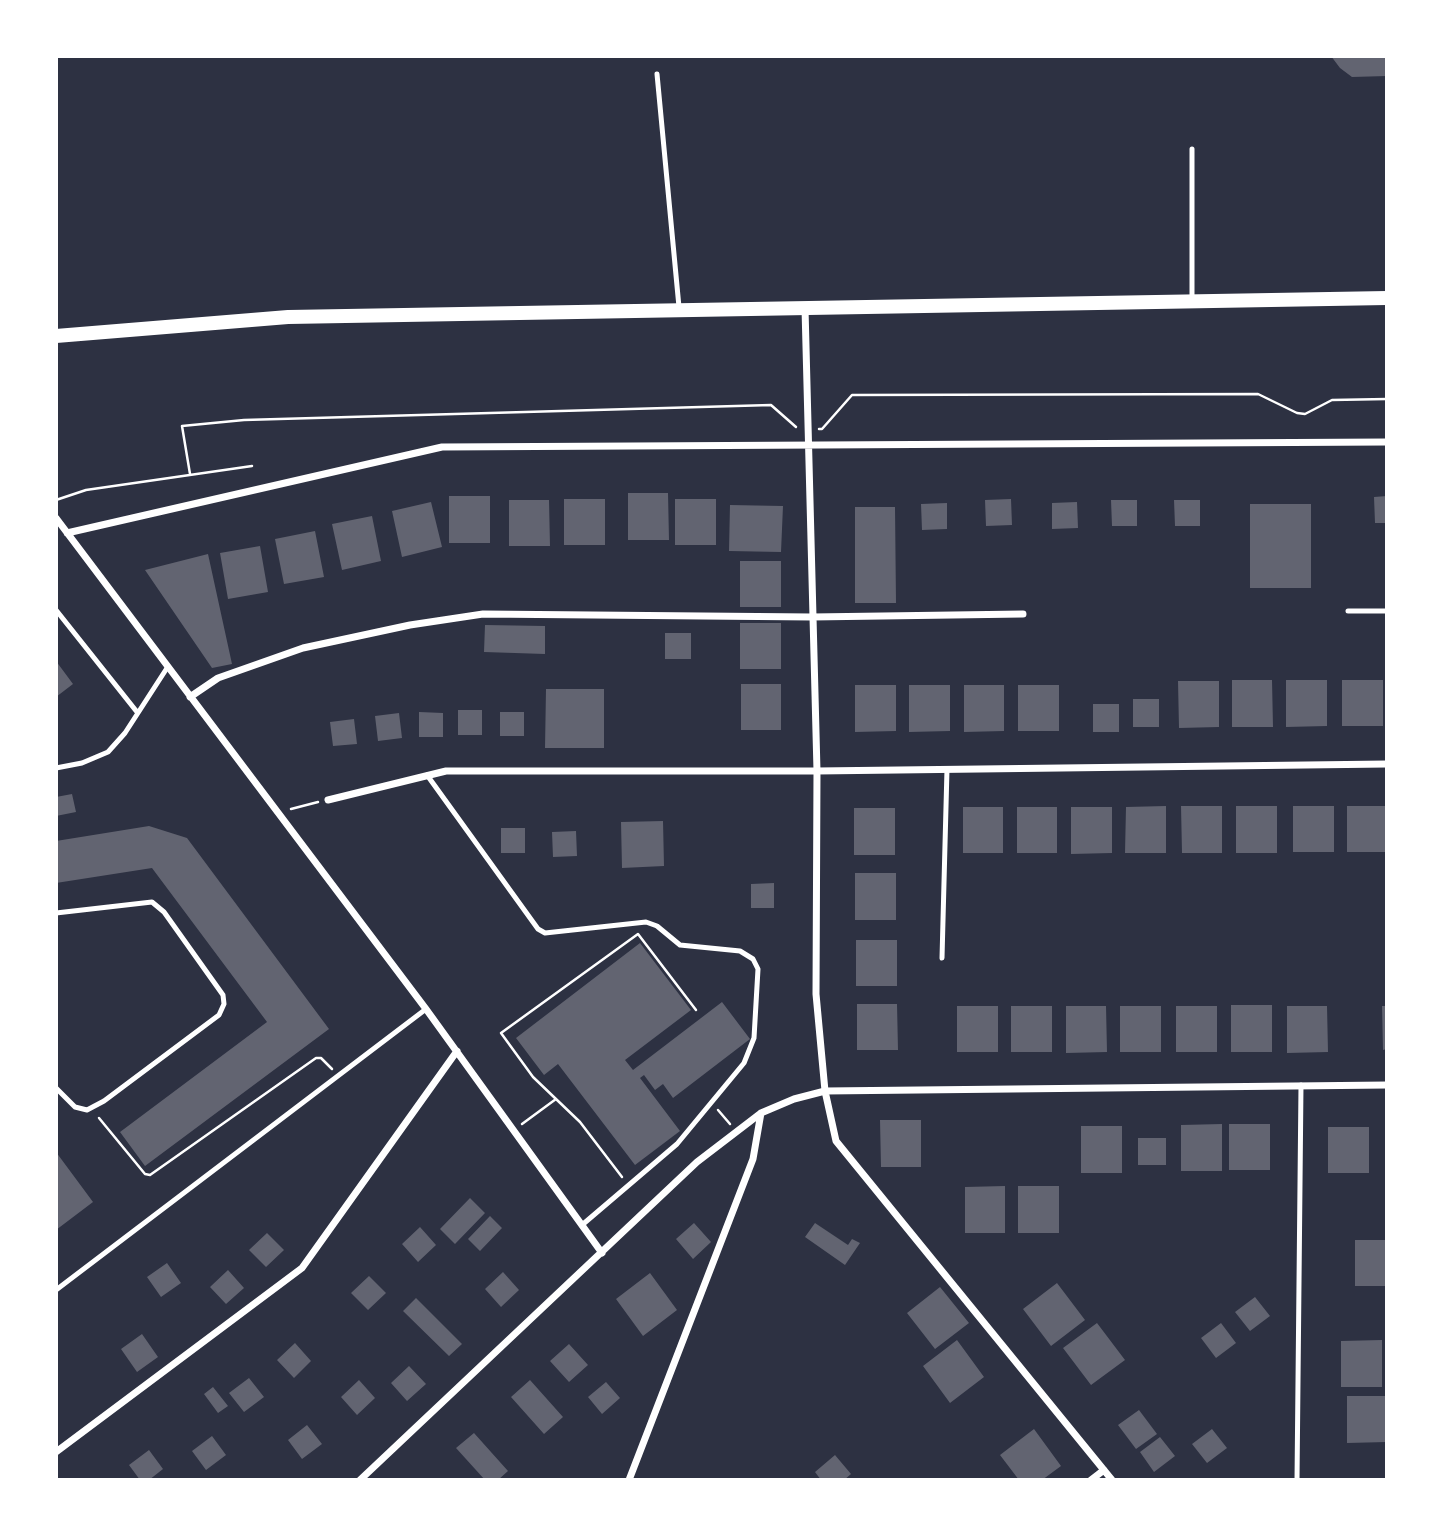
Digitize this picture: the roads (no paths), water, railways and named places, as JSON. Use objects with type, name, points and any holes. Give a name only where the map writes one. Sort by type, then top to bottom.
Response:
[{"type":"main road","points":[[56,336],[288,317],[1387,298]]},
{"type":"street","points":[[804,308],[817,771],[816,994],[825,1091],[836,1141],[1112,1480]]},
{"type":"street","points":[[67,533],[442,447],[1387,442]]},
{"type":"street","points":[[56,518],[426,1009],[602,1253]]},
{"type":"street","points":[[190,697],[218,678],[303,648],[410,625],[482,614],[812,617],[1023,614]]},
{"type":"street","points":[[328,800],[446,771],[817,771],[1387,764]]},
{"type":"street","points":[[56,1452],[302,1268],[457,1051]]},
{"type":"street","points":[[360,1480],[697,1162],[761,1113],[794,1099],[825,1091],[1387,1085]]},
{"type":"street","points":[[629,1480],[753,1159],[761,1113]]},
{"type":"street","points":[[1091,1480],[1104,1469]]},
{"type":"lane","points":[[657,74],[679,311]]},
{"type":"lane","points":[[1192,149],[1192,302]]},
{"type":"lane","points":[[56,610],[137,712]]},
{"type":"lane","points":[[1348,611],[1387,611]]},
{"type":"lane","points":[[56,768],[82,763],[108,752],[125,733],[167,668]]},
{"type":"lane","points":[[942,958],[947,769]]},
{"type":"lane","points":[[427,775],[538,929],[545,933],[646,922],[657,926],[680,945],[740,951],[753,959],[758,970],[754,1038],[744,1063],[677,1144],[582,1225]]},
{"type":"lane","points":[[56,913],[141,901],[152,902],[164,912],[223,995],[224,1004],[219,1015],[104,1101],[87,1110],[75,1107],[56,1088]]},
{"type":"lane","points":[[56,1290],[426,1009]]},
{"type":"lane","points":[[1297,1480],[1301,1085]]}]
